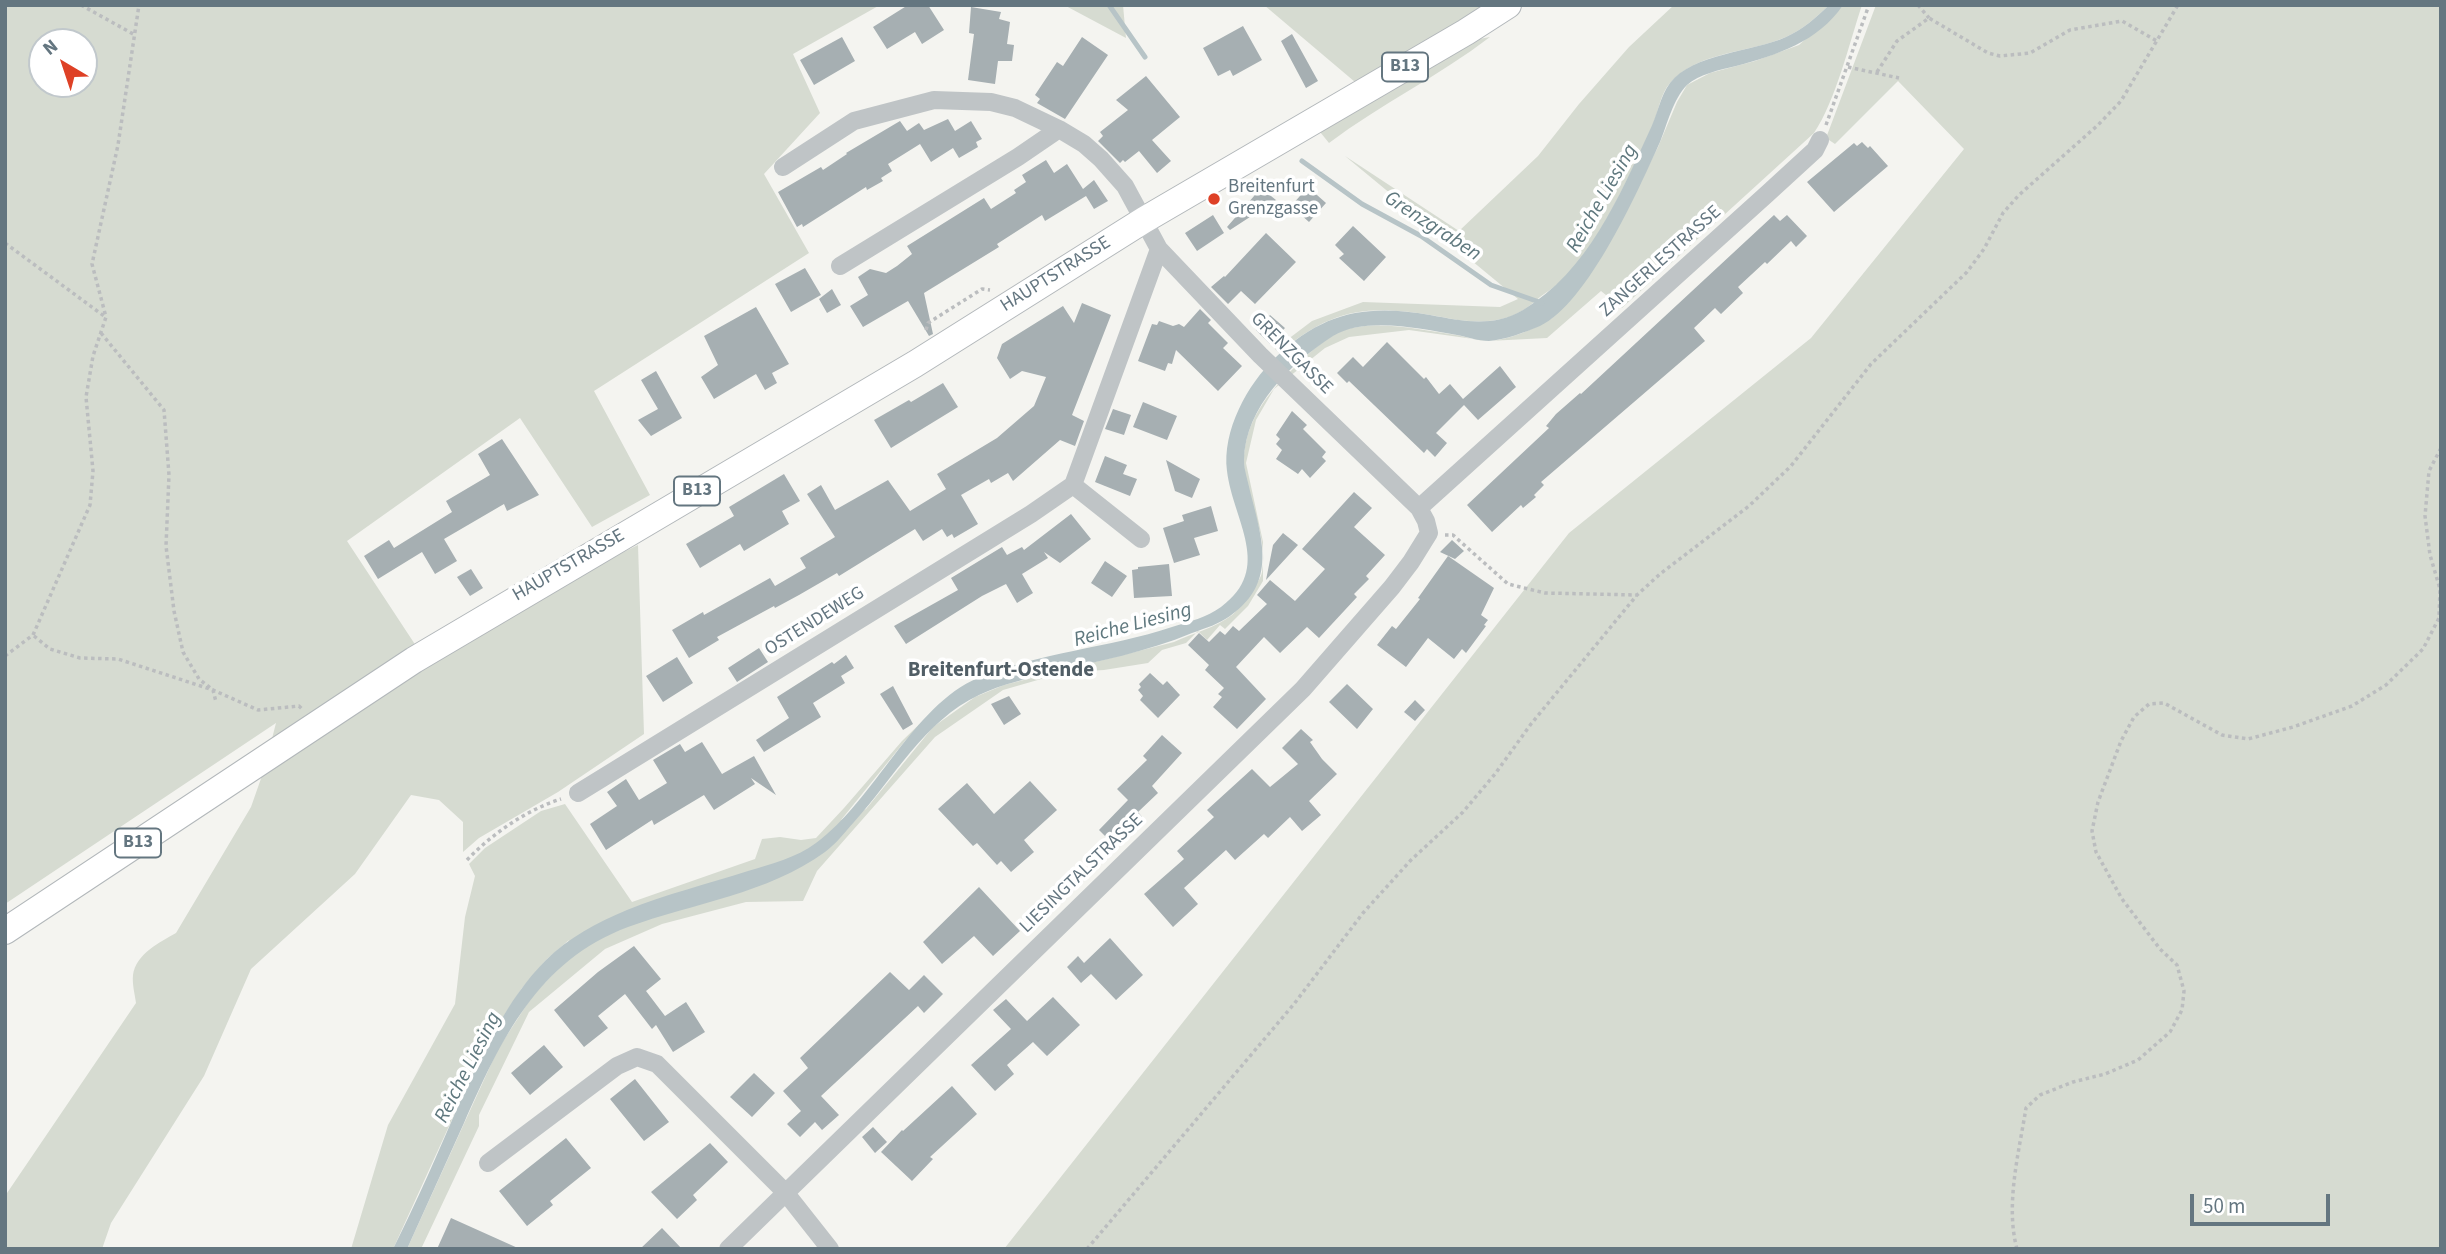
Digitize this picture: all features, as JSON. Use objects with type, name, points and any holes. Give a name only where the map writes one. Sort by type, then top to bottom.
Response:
[{"type":"main road","name":"HAUPTSTRASSE","points":[[5,931],[414,660],[915,364],[1144,220],[1508,5]]},
{"type":"street","points":[[783,167],[854,121],[934,100],[991,102],[1015,108],[1059,129],[1084,145],[1101,159],[1125,187],[1144,220]]},
{"type":"street","points":[[840,266],[1059,129]]},
{"type":"street","name":"ZANGERLESTRASSE","points":[[1419,508],[1815,150],[1820,139]]},
{"type":"street","name":"GRENZGASSE","points":[[1144,220],[1159,249],[1260,355],[1419,508]]},
{"type":"street","points":[[1141,539],[1073,485],[1159,249]]},
{"type":"street","name":"OSTENDEWEG","points":[[578,793],[1031,514],[1073,485]]},
{"type":"street","points":[[1419,508],[1429,533]]},
{"type":"street","name":"LIESINGTALSTRASSE","points":[[728,1249],[1303,689],[1392,587],[1429,533]]},
{"type":"street","points":[[488,1163],[617,1066],[637,1057],[657,1064],[785,1192],[830,1249]]},
{"type":"path","points":[[81,5],[135,35]]},
{"type":"path","points":[[5,656],[33,635],[90,505],[93,471],[86,397],[93,356],[106,317],[92,264],[118,145],[139,5]]},
{"type":"path","points":[[1820,139],[1869,5]]},
{"type":"path","points":[[1918,5],[1929,18],[1988,53],[2000,56],[2030,53],[2070,30],[2122,21],[2157,41]]},
{"type":"path","points":[[1087,1249],[1294,1004],[1363,913],[1411,860],[1471,802],[1637,595],[1660,574],[1749,506],[1791,466],[1871,364],[1967,272],[2011,204],[2121,101],[2178,5]]},
{"type":"path","points":[[1877,72],[1897,41],[1929,18]]},
{"type":"path","points":[[1848,67],[1899,78]]},
{"type":"path","points":[[5,243],[106,317]]},
{"type":"path","points":[[100,333],[164,410],[169,475],[166,546],[174,611],[183,652],[199,679],[213,690],[216,702]]},
{"type":"path","points":[[2017,1249],[2014,1237],[2014,1177],[2026,1108],[2040,1095],[2138,1060],[2169,1032],[2182,1010],[2184,991],[2177,965],[2160,948],[2122,899],[2096,852],[2092,831],[2098,802],[2121,741],[2134,717],[2148,704],[2164,703],[2222,735],[2248,738],[2293,727],[2352,706],[2386,685],[2423,649],[2439,618],[2440,589],[2430,555],[2425,516],[2429,471],[2441,447]]},
{"type":"path","points":[[1429,533],[1453,535],[1508,584],[1545,593],[1637,595]]},
{"type":"path","points":[[33,635],[50,649],[80,658],[118,659],[213,690],[258,710],[299,706],[304,712]]},
{"type":"path","points":[[467,859],[482,843],[542,804],[578,793]]},
{"type":"shaded area","points":[[5,5],[880,5],[793,54],[820,113],[764,174],[809,253],[594,391],[650,495],[592,527],[520,418],[347,541],[420,652],[638,545],[644,734],[558,792],[479,838],[463,852],[463,822],[439,800],[411,795],[355,874],[251,969],[204,1076],[111,1223],[102,1249],[5,1249],[5,1196],[136,1003],[133,975],[139,961],[163,940],[176,933],[251,807],[276,723],[5,904]]},
{"type":"shaded area","points":[[1064,5],[1123,5],[1126,38]]},
{"type":"shaded area","points":[[1264,5],[1491,5],[1355,82]]},
{"type":"shaded area","points":[[1674,5],[1829,5],[1792,34],[1695,65],[1670,83],[1625,185],[1591,245],[1562,280],[1522,311],[1482,322],[1391,310],[1352,313],[1316,327],[1279,353],[1275,349],[1312,321],[1363,302],[1500,307],[1518,299],[1345,156],[1459,231],[1538,156],[1629,47]]},
{"type":"shaded area","points":[[1829,5],[1843,5],[1822,29],[1809,38],[1781,52],[1704,75],[1687,85],[1674,105],[1660,142],[1610,244],[1576,294],[1558,314],[1540,326],[1489,341],[1411,327],[1378,325],[1346,330],[1317,347],[1287,373],[1262,405],[1252,422],[1246,441],[1245,468],[1259,526],[1263,559],[1255,589],[1245,603],[1230,616],[1212,626],[1158,646],[1014,682],[979,695],[959,706],[926,735],[869,805],[825,852],[803,866],[755,888],[628,927],[596,942],[569,960],[546,982],[508,1033],[492,1062],[407,1249],[393,1249],[496,1028],[519,992],[555,952],[584,931],[627,910],[792,857],[816,843],[857,803],[933,709],[955,691],[978,678],[1026,662],[1148,634],[1198,619],[1221,607],[1237,592],[1245,576],[1248,560],[1227,471],[1228,440],[1246,395],[1275,358],[1310,330],[1346,315],[1386,311],[1489,321],[1523,310],[1546,294],[1584,254],[1626,182],[1664,94],[1680,73],[1708,59],[1792,34]]},
{"type":"shaded area","points":[[1843,5],[1862,5],[1829,105],[1814,133],[1622,308],[1601,291],[1547,338],[1488,341],[1522,333],[1552,318],[1615,232],[1687,85],[1710,73],[1799,45]]},
{"type":"shaded area","points":[[1876,5],[2441,5],[2441,1249],[1004,1249],[1569,533],[1811,338],[1964,149],[1898,81],[1835,144],[1826,138]]},
{"type":"shaded area","points":[[1490,37],[1329,143],[1316,127],[1468,41]]},
{"type":"shaded area","points":[[1377,325],[1404,327],[1472,339],[1409,330],[1349,337],[1325,348],[1275,388],[1321,344],[1351,328]]},
{"type":"shaded area","points":[[1273,391],[1256,420],[1246,463],[1263,542],[1263,554],[1244,463],[1253,422]]},
{"type":"shaded area","points":[[1263,561],[1263,581],[1248,606],[1225,629],[1220,625],[1207,640],[1199,632],[1234,613],[1260,578]]},
{"type":"shaded area","points":[[1196,633],[1186,643],[1162,650],[1148,663],[1062,673],[1003,690],[935,737],[817,871],[803,901],[746,902],[662,924],[605,949],[529,1012],[479,1115],[479,1126],[421,1249],[407,1249],[498,1049],[533,995],[552,975],[569,940],[547,959],[522,988],[503,1017],[480,1058],[393,1249],[351,1249],[388,1125],[455,1004],[465,917],[475,876],[469,864],[485,848],[541,811],[565,804],[632,902],[755,859],[762,839],[816,838],[902,741],[937,707],[905,741],[841,820],[866,809],[933,727],[975,697],[1004,685],[1174,642]]},
{"type":"building","points":[[908,5],[928,5],[944,30],[922,44],[915,32],[887,49],[873,27]]},
{"type":"building","points":[[971,7],[1001,12],[999,19],[1010,22],[1007,44],[1014,45],[1012,61],[998,61],[995,84],[968,80],[974,34],[969,33]]},
{"type":"building","points":[[1243,26],[1262,60],[1233,76],[1230,70],[1218,76],[1203,48]]},
{"type":"building","points":[[1292,34],[1318,81],[1306,88],[1281,41]]},
{"type":"building","points":[[842,37],[855,61],[814,85],[800,60]]},
{"type":"building","points":[[1082,37],[1108,55],[1065,119],[1037,103],[1040,99],[1035,95],[1057,62],[1063,66]]},
{"type":"building","points":[[1146,76],[1180,117],[1152,140],[1171,161],[1157,173],[1139,151],[1120,163],[1098,141],[1103,136],[1100,132],[1128,110],[1116,100]]},
{"type":"building","points":[[948,119],[955,131],[971,121],[982,139],[976,142],[978,147],[959,158],[953,148],[931,162],[920,144],[888,164],[892,171],[881,178],[883,181],[867,190],[866,187],[803,227],[802,224],[797,227],[778,192],[821,167],[823,170],[900,121],[907,131],[919,123],[924,130]]},
{"type":"building","points":[[1862,142],[1868,148],[1870,146],[1888,166],[1834,212],[1807,182],[1854,143],[1857,146]]},
{"type":"building","points":[[1046,160],[1054,173],[1067,164],[1083,189],[1094,180],[1108,201],[1094,209],[1086,196],[1045,221],[1042,215],[997,244],[999,247],[924,293],[933,334],[929,336],[908,301],[863,327],[850,306],[868,295],[858,277],[870,269],[886,273],[912,254],[907,246],[984,198],[991,209],[1016,193],[1014,190],[1026,182],[1022,175]]},
{"type":"building","points":[[1308,187],[1326,203],[1309,222],[1291,206]]},
{"type":"building","points":[[1261,188],[1276,200],[1230,230],[1227,227]]},
{"type":"building","points":[[1213,215],[1224,233],[1197,251],[1185,233]]},
{"type":"building","points":[[1774,215],[1780,221],[1787,215],[1807,236],[1796,247],[1791,241],[1767,264],[1765,262],[1738,287],[1743,293],[1721,314],[1715,308],[1694,328],[1705,341],[1541,482],[1544,485],[1534,495],[1536,497],[1523,508],[1521,505],[1492,532],[1467,505],[1549,428],[1546,426],[1556,414]]},
{"type":"building","points":[[1353,226],[1386,257],[1364,281],[1339,258],[1344,254],[1335,245]]},
{"type":"building","points":[[1266,233],[1296,262],[1255,304],[1241,291],[1228,304],[1211,287],[1225,277]]},
{"type":"building","points":[[805,268],[821,295],[791,312],[775,284]]},
{"type":"building","points":[[832,289],[841,305],[827,313],[819,299]]},
{"type":"building","points":[[1082,303],[1111,315],[1072,415],[1084,421],[1075,446],[1060,440],[1013,481],[1008,473],[991,483],[989,479],[961,495],[978,524],[954,538],[952,534],[947,537],[942,529],[923,541],[915,529],[839,576],[837,573],[717,637],[719,640],[689,658],[672,630],[770,578],[775,586],[806,568],[800,558],[835,537],[807,494],[821,485],[835,510],[888,480],[910,511],[946,489],[937,474],[997,438],[1034,406],[1046,377],[1022,371],[1010,379],[997,358],[1002,344],[1063,306],[1074,323]]},
{"type":"building","points":[[756,307],[789,364],[772,373],[777,383],[765,390],[756,374],[714,399],[701,377],[718,365],[704,336]]},
{"type":"building","points":[[1200,309],[1211,320],[1208,323],[1228,343],[1223,348],[1242,366],[1218,391],[1176,350],[1172,364],[1168,363],[1165,371],[1138,361],[1152,324],[1157,325],[1159,321],[1184,327]]},
{"type":"building","points":[[1270,315],[1285,328],[1270,344],[1256,330]]},
{"type":"building","points":[[1387,342],[1424,379],[1426,377],[1439,394],[1450,384],[1463,399],[1500,366],[1516,387],[1478,420],[1464,405],[1436,433],[1447,443],[1435,457],[1427,449],[1424,453],[1349,381],[1347,383],[1337,373],[1353,357],[1363,367]]},
{"type":"building","points":[[1311,362],[1323,375],[1313,385],[1300,373]]},
{"type":"building","points":[[656,371],[682,418],[651,436],[638,420],[658,409],[641,380]]},
{"type":"building","points":[[943,383],[958,407],[891,448],[874,420]]},
{"type":"building","points":[[1143,402],[1177,416],[1167,440],[1133,427]]},
{"type":"building","points":[[1113,409],[1131,415],[1124,435],[1105,429]]},
{"type":"building","points":[[1292,411],[1307,425],[1303,429],[1326,452],[1322,457],[1326,461],[1310,478],[1302,469],[1298,474],[1276,459],[1282,450],[1276,444],[1280,439],[1276,435]]},
{"type":"building","points":[[502,439],[539,495],[507,511],[504,504],[444,539],[457,561],[435,574],[422,552],[378,579],[364,556],[389,540],[394,548],[452,512],[446,501],[490,475],[478,454]]},
{"type":"building","points":[[1105,456],[1127,465],[1123,474],[1137,479],[1130,496],[1095,482]]},
{"type":"building","points":[[1166,460],[1200,479],[1192,498],[1175,491]]},
{"type":"building","points":[[784,474],[800,501],[782,511],[789,524],[744,551],[740,544],[700,568],[686,544],[734,516],[729,507]]},
{"type":"building","points":[[1354,492],[1372,508],[1354,527],[1385,555],[1366,576],[1369,579],[1354,594],[1357,597],[1319,638],[1307,627],[1280,653],[1264,637],[1236,667],[1266,699],[1237,729],[1213,707],[1222,697],[1218,694],[1224,688],[1205,670],[1209,665],[1188,645],[1199,633],[1209,642],[1220,631],[1225,635],[1233,626],[1239,631],[1267,604],[1257,595],[1270,580],[1295,601],[1325,569],[1302,549]]},
{"type":"building","points":[[1211,506],[1218,531],[1194,538],[1200,555],[1174,563],[1163,528],[1184,521],[1182,515]]},
{"type":"building","points":[[1071,514],[1091,539],[1060,563],[1044,552],[1048,558],[1022,574],[1033,593],[1017,603],[1006,584],[906,644],[894,626],[958,590],[951,578],[1002,547],[1007,555],[1022,547],[1024,550]]},
{"type":"building","points":[[1283,533],[1298,545],[1266,580],[1273,545]]},
{"type":"building","points":[[1452,540],[1464,551],[1455,559],[1440,552]]},
{"type":"building","points":[[1448,556],[1494,588],[1481,615],[1488,620],[1484,625],[1486,626],[1466,653],[1462,649],[1454,659],[1428,638],[1406,667],[1377,645],[1392,626],[1396,629],[1420,599],[1418,598]]},
{"type":"building","points":[[1105,561],[1127,576],[1112,597],[1091,583]]},
{"type":"building","points":[[1169,564],[1172,596],[1134,598],[1132,570]]},
{"type":"building","points":[[471,569],[483,588],[470,596],[457,577]]},
{"type":"building","points":[[759,648],[768,662],[737,682],[728,668]]},
{"type":"building","points":[[846,655],[854,668],[841,676],[845,683],[813,703],[821,717],[764,752],[756,740],[789,718],[777,697]]},
{"type":"building","points":[[677,657],[693,683],[663,702],[646,676]]},
{"type":"building","points":[[1150,673],[1163,685],[1167,681],[1180,695],[1158,718],[1140,700],[1143,696],[1138,690],[1141,687],[1139,684]]},
{"type":"building","points":[[1347,684],[1373,709],[1357,729],[1329,702]]},
{"type":"building","points":[[893,686],[913,724],[903,730],[880,694]]},
{"type":"building","points":[[1009,696],[1021,714],[1004,725],[991,704]]},
{"type":"building","points":[[1415,700],[1425,710],[1415,721],[1404,712]]},
{"type":"building","points":[[1301,729],[1313,740],[1310,742],[1337,774],[1309,801],[1321,815],[1302,831],[1290,817],[1268,838],[1264,834],[1235,860],[1226,850],[1184,888],[1198,904],[1173,927],[1144,894],[1184,859],[1177,851],[1214,817],[1207,810],[1252,769],[1270,787],[1298,764],[1282,748]]},
{"type":"building","points":[[1162,735],[1182,753],[1152,786],[1158,793],[1138,812],[1143,818],[1115,846],[1099,830],[1128,800],[1117,789],[1147,760],[1143,756]]},
{"type":"building","points":[[702,742],[722,774],[754,756],[776,795],[751,778],[755,784],[714,810],[704,795],[654,825],[652,820],[606,850],[590,824],[617,806],[607,792],[626,779],[639,800],[667,783],[653,760],[680,744],[685,752]]},
{"type":"building","points":[[1030,781],[1057,810],[1024,840],[1034,852],[1011,872],[1001,861],[997,865],[977,843],[973,846],[938,809],[967,783],[994,814]]},
{"type":"building","points":[[979,887],[1020,931],[993,956],[974,936],[942,964],[923,942]]},
{"type":"building","points":[[1110,938],[1143,975],[1116,1000],[1091,974],[1081,983],[1067,967],[1078,956],[1084,963]]},
{"type":"building","points":[[634,946],[661,979],[646,991],[665,1016],[686,1002],[705,1032],[673,1052],[656,1025],[652,1029],[625,994],[598,1016],[608,1028],[584,1047],[554,1010],[598,972]]},
{"type":"building","points":[[890,972],[909,990],[924,975],[943,994],[924,1013],[918,1006],[821,1096],[839,1115],[822,1130],[815,1122],[800,1137],[787,1124],[801,1111],[783,1091],[808,1068],[800,1058]]},
{"type":"building","points":[[1053,997],[1080,1025],[1047,1056],[1033,1042],[1007,1065],[1014,1074],[995,1091],[971,1065],[1011,1029],[993,1010],[1006,999],[1027,1021]]},
{"type":"building","points":[[544,1045],[563,1067],[530,1095],[511,1073]]},
{"type":"building","points":[[754,1073],[775,1093],[752,1117],[730,1097]]},
{"type":"building","points":[[635,1079],[669,1122],[644,1141],[610,1099]]},
{"type":"building","points":[[952,1086],[977,1114],[930,1157],[933,1159],[912,1181],[881,1152]]},
{"type":"building","points":[[873,1127],[887,1142],[875,1153],[862,1137]]},
{"type":"building","points":[[566,1138],[591,1168],[550,1201],[553,1205],[527,1226],[499,1191]]},
{"type":"building","points":[[710,1143],[728,1162],[693,1195],[697,1200],[677,1219],[651,1192]]},
{"type":"building","points":[[451,1218],[520,1249],[437,1249]]},
{"type":"building","points":[[662,1228],[682,1249],[640,1249]]},
{"type":"waterway","name":"Grenzgraben","points":[[1109,5],[1145,57]]},
{"type":"waterway","name":"Grenzgraben","points":[[1302,161],[1362,204],[1421,236],[1491,285],[1542,303]]},
{"type":"place","name":"Breitenfurt Grenzgasse","points":[[1214,199]]},
{"type":"district","name":"Breitenfurt-Ostende","points":[[1001,671]]},
{"type":"water label","name":"Reiche Liesing","points":[[1603,199]]},
{"type":"water label","name":"Reiche Liesing","points":[[1133,626]]},
{"type":"water label","name":"Reiche Liesing","points":[[469,1068]]}]
